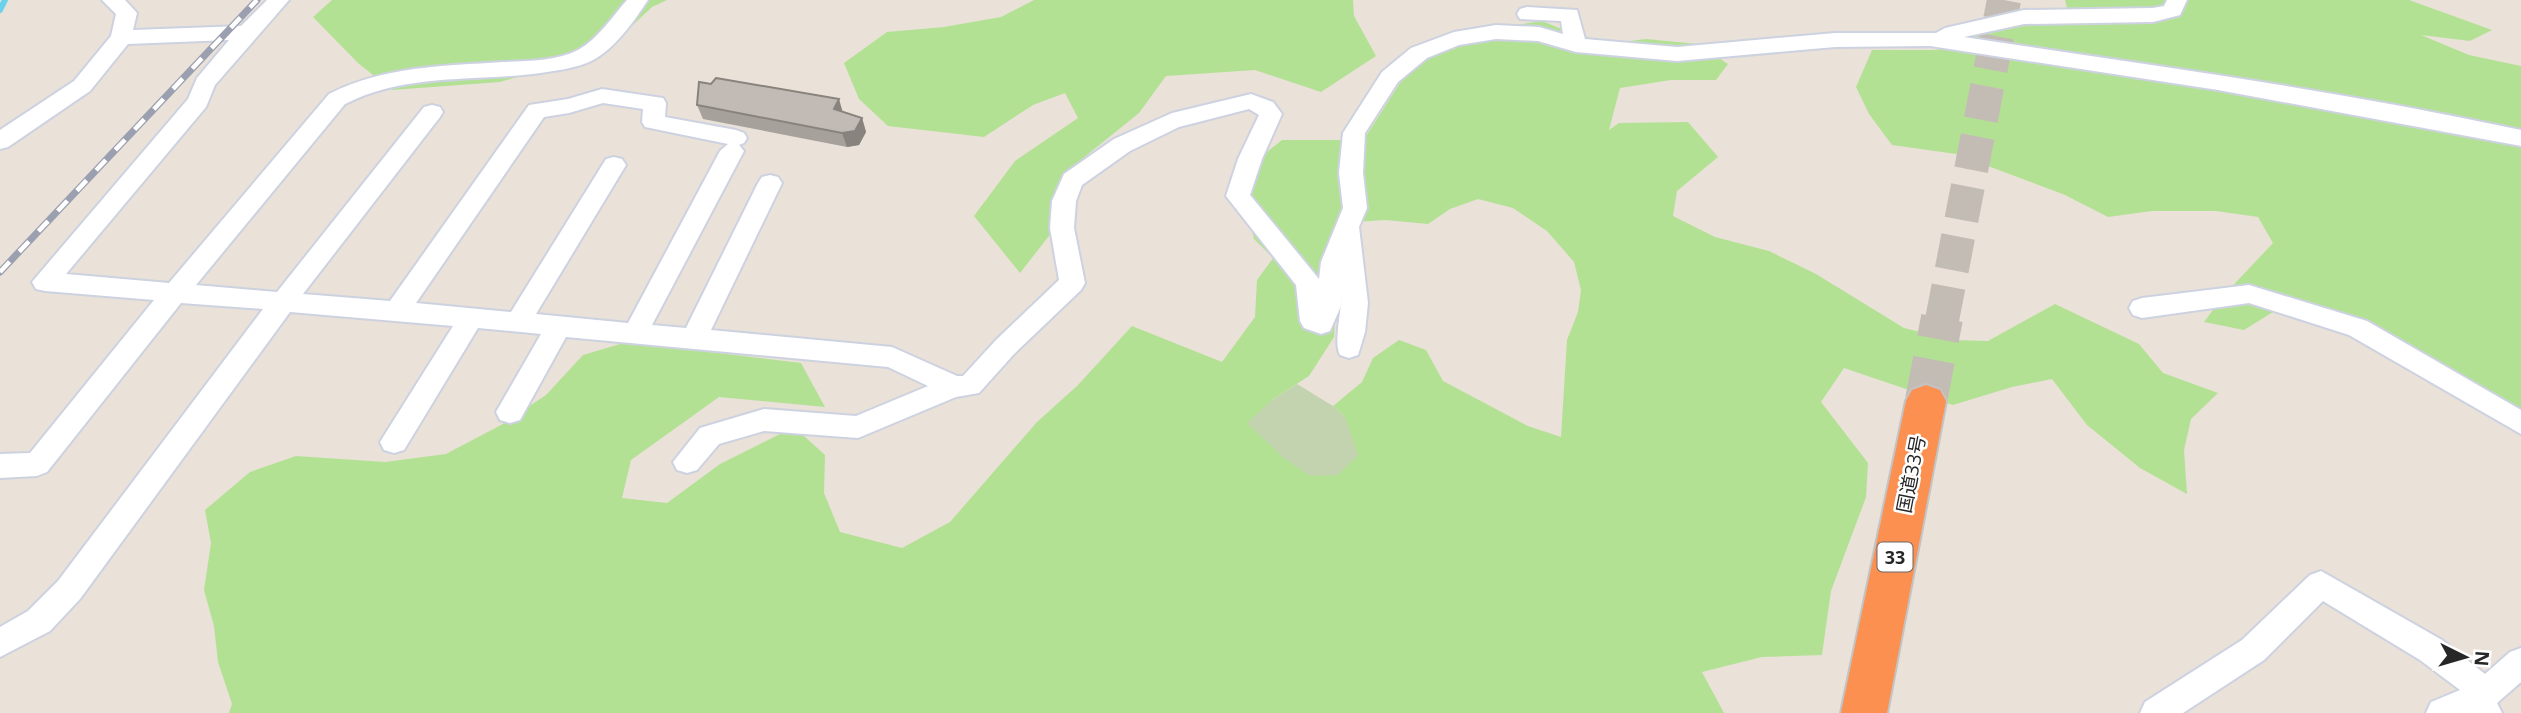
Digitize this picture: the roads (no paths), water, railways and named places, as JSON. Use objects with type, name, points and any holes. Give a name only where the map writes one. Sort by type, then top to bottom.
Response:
[{"type":"highway","name":"国道33号","points":[[1864,713],[1926,401]]},
{"type":"street","points":[[0,141],[82,86],[122,37],[121,27],[127,13],[112,0]]},
{"type":"street","points":[[279,0],[205,83],[198,102],[44,282],[397,311],[892,357],[954,387]]},
{"type":"street","points":[[0,466],[37,464],[174,294],[337,99],[353,88],[406,78],[569,61],[590,53],[603,42],[638,0]]},
{"type":"street","points":[[1930,39],[2024,17],[2152,15],[2173,10],[2177,0]]},
{"type":"street","points":[[1527,14],[1570,15],[1576,45]]},
{"type":"street","points":[[687,462],[710,436],[764,420],[858,427],[954,387],[970,386],[1005,347],[1072,283],[1062,228],[1064,201],[1072,180],[1122,145],[1172,121],[1251,101],[1265,107],[1270,114],[1250,159],[1238,196],[1308,283],[1313,321],[1321,324],[1328,306],[1333,262],[1356,208],[1350,173],[1354,133],[1390,77],[1419,53],[1454,39],[1496,32],[1539,34],[1576,45],[1677,54],[1823,41],[1930,39],[2218,83],[2521,138]]},
{"type":"street","points":[[122,37],[247,33]]},
{"type":"street","points":[[397,311],[537,110],[569,106],[602,96],[656,103],[653,122],[734,144],[635,333]]},
{"type":"street","points":[[0,643],[39,621],[69,590],[282,303],[432,112]]},
{"type":"street","points":[[517,323],[614,165]]},
{"type":"street","points":[[694,338],[770,183]]},
{"type":"street","points":[[1347,228],[1355,278],[1356,320],[1349,348]]},
{"type":"street","points":[[2142,308],[2249,294],[2358,328],[2521,423]]},
{"type":"street","points":[[394,442],[471,318]]},
{"type":"street","points":[[510,412],[559,326]]},
{"type":"street","points":[[2156,713],[2253,650],[2321,584],[2431,650],[2472,680],[2482,706]]},
{"type":"street","points":[[2442,713],[2482,706],[2521,662]]},
{"type":"waterway","points":[[0,10],[5,0]]},
{"type":"tunnel","points":[[1942,320],[2004,0]]},
{"type":"tunnel","points":[[1926,401],[1942,318]]},
{"type":"railway","points":[[0,272],[257,0]]}]
